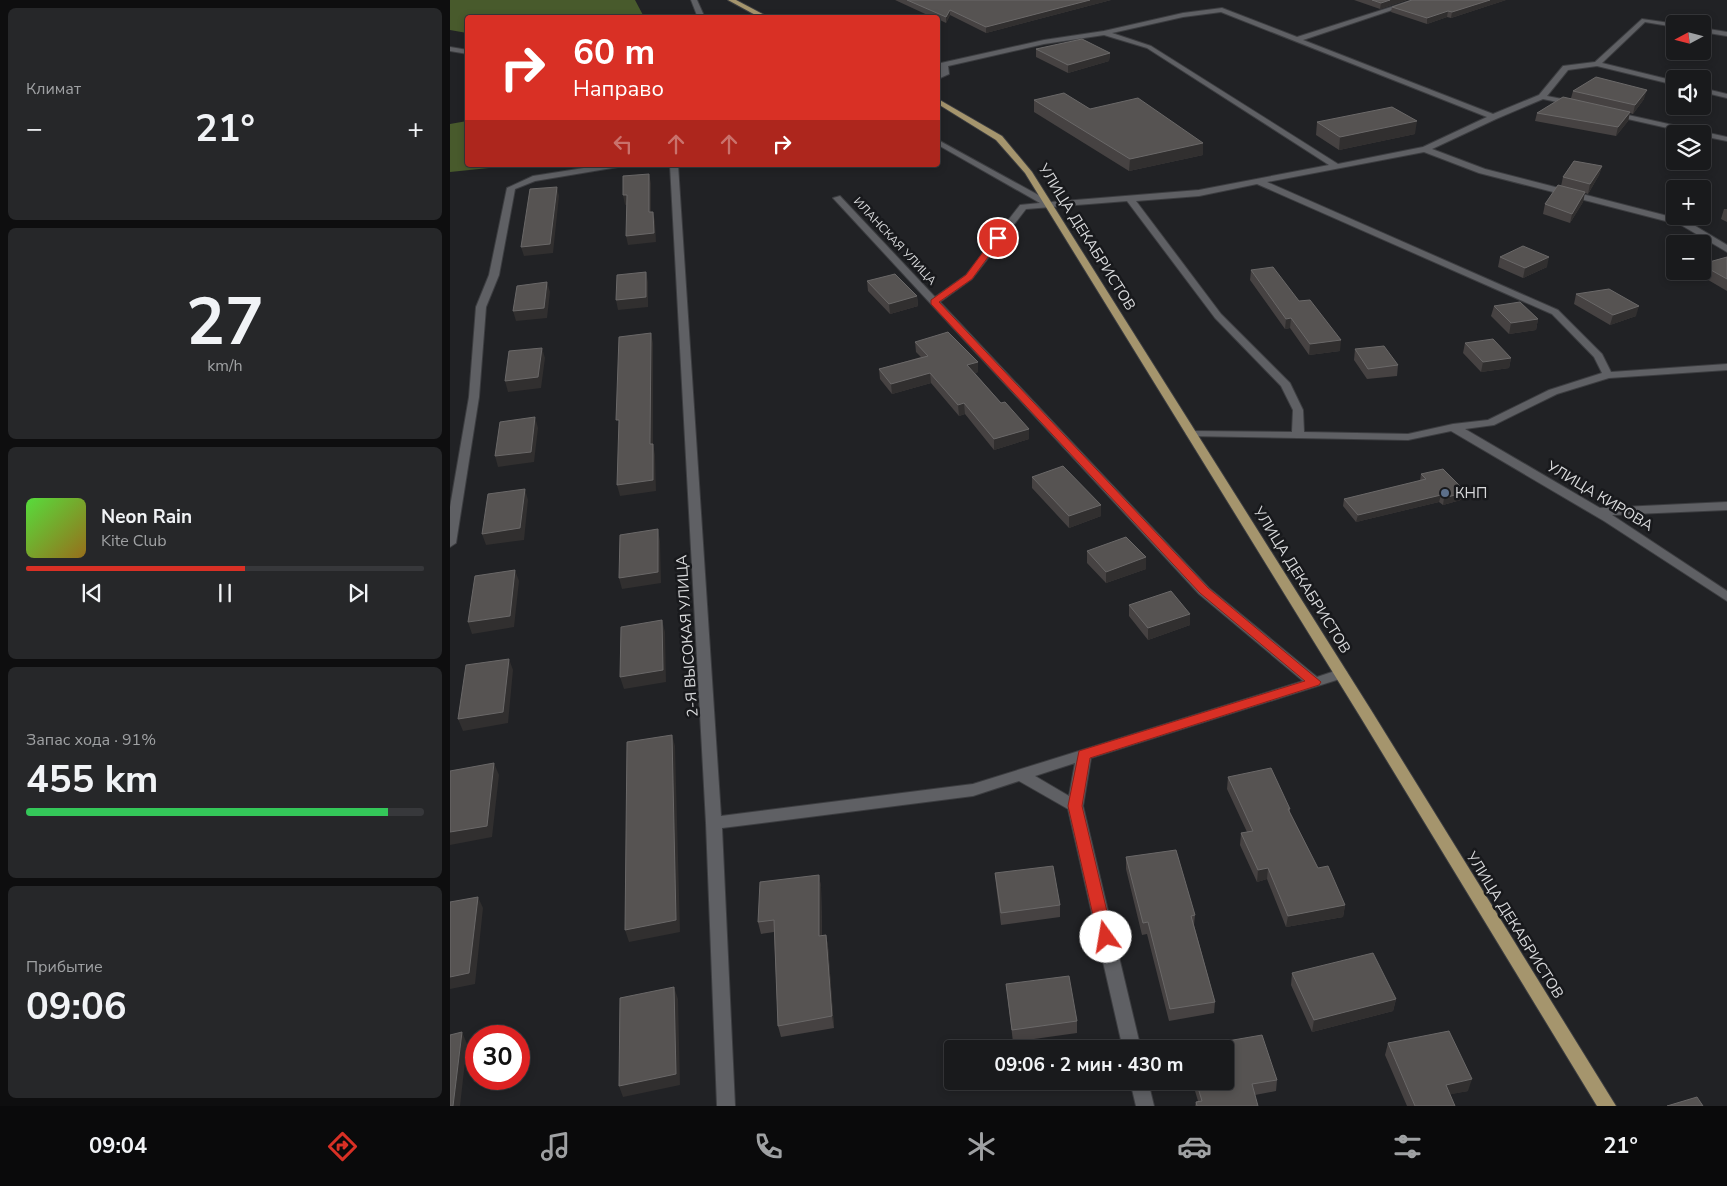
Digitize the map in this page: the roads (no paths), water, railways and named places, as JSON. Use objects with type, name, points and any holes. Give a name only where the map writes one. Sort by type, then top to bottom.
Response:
[{"type":"main road","points":[[731,0],[761,15]]},
{"type":"main road","name":"УЛИЦА ДЕКАБРИСТОВ","points":[[940,102],[999,138],[1028,172],[1341,674],[1607,1106]]},
{"type":"street","points":[[694,0],[701,15]]},
{"type":"street","points":[[1298,39],[1419,0]]},
{"type":"street","points":[[940,76],[944,74],[944,65],[1045,41],[1104,33],[1183,15],[1222,10],[1492,118]]},
{"type":"street","points":[[1597,64],[1644,20],[1666,24]]},
{"type":"street","points":[[1711,31],[1727,34]]},
{"type":"street","points":[[1104,33],[1149,47],[1336,166]]},
{"type":"street","points":[[450,49],[465,52]]},
{"type":"street","points":[[1581,106],[1542,97],[1566,68],[1597,64],[1666,81]]},
{"type":"street","points":[[1711,92],[1727,96]]},
{"type":"street","name":"ИЛАНСКАЯ УЛИЦА","points":[[934,302],[969,277],[1024,207],[1199,193],[1425,150],[1492,118],[1542,97]]},
{"type":"street","points":[[1601,110],[1727,139]]},
{"type":"street","points":[[940,143],[1048,204]]},
{"type":"street","points":[[1425,150],[1482,171],[1684,223],[1727,249]]},
{"type":"street","points":[[450,544],[474,397],[481,307],[494,275],[511,188],[533,179],[606,167]]},
{"type":"street","name":"2-Я ВЫСОКАЯ УЛИЦА","points":[[674,167],[714,823],[726,1106]]},
{"type":"street","points":[[1259,182],[1555,312],[1598,356],[1608,375]]},
{"type":"street","name":"ИЛАНСКАЯ УЛИЦА","points":[[837,198],[1204,591],[1314,682]]},
{"type":"street","points":[[1130,199],[1218,316],[1286,385],[1298,410],[1298,436]]},
{"type":"street","points":[[1192,434],[1408,437],[1453,427],[1490,423],[1553,392],[1608,375],[1727,367]]},
{"type":"street","name":"УЛИЦА КИРОВА","points":[[1453,427],[1598,512],[1727,598]]},
{"type":"street","points":[[1598,512],[1727,506]]},
{"type":"street","points":[[714,823],[973,790],[1341,674]]},
{"type":"street","points":[[1084,755],[1075,806],[1130,1040]]},
{"type":"street","points":[[1020,775],[1075,806]]},
{"type":"street","points":[[1141,1090],[1145,1106]]},
{"type":"place","name":"КНП","points":[[1445,493]]}]
